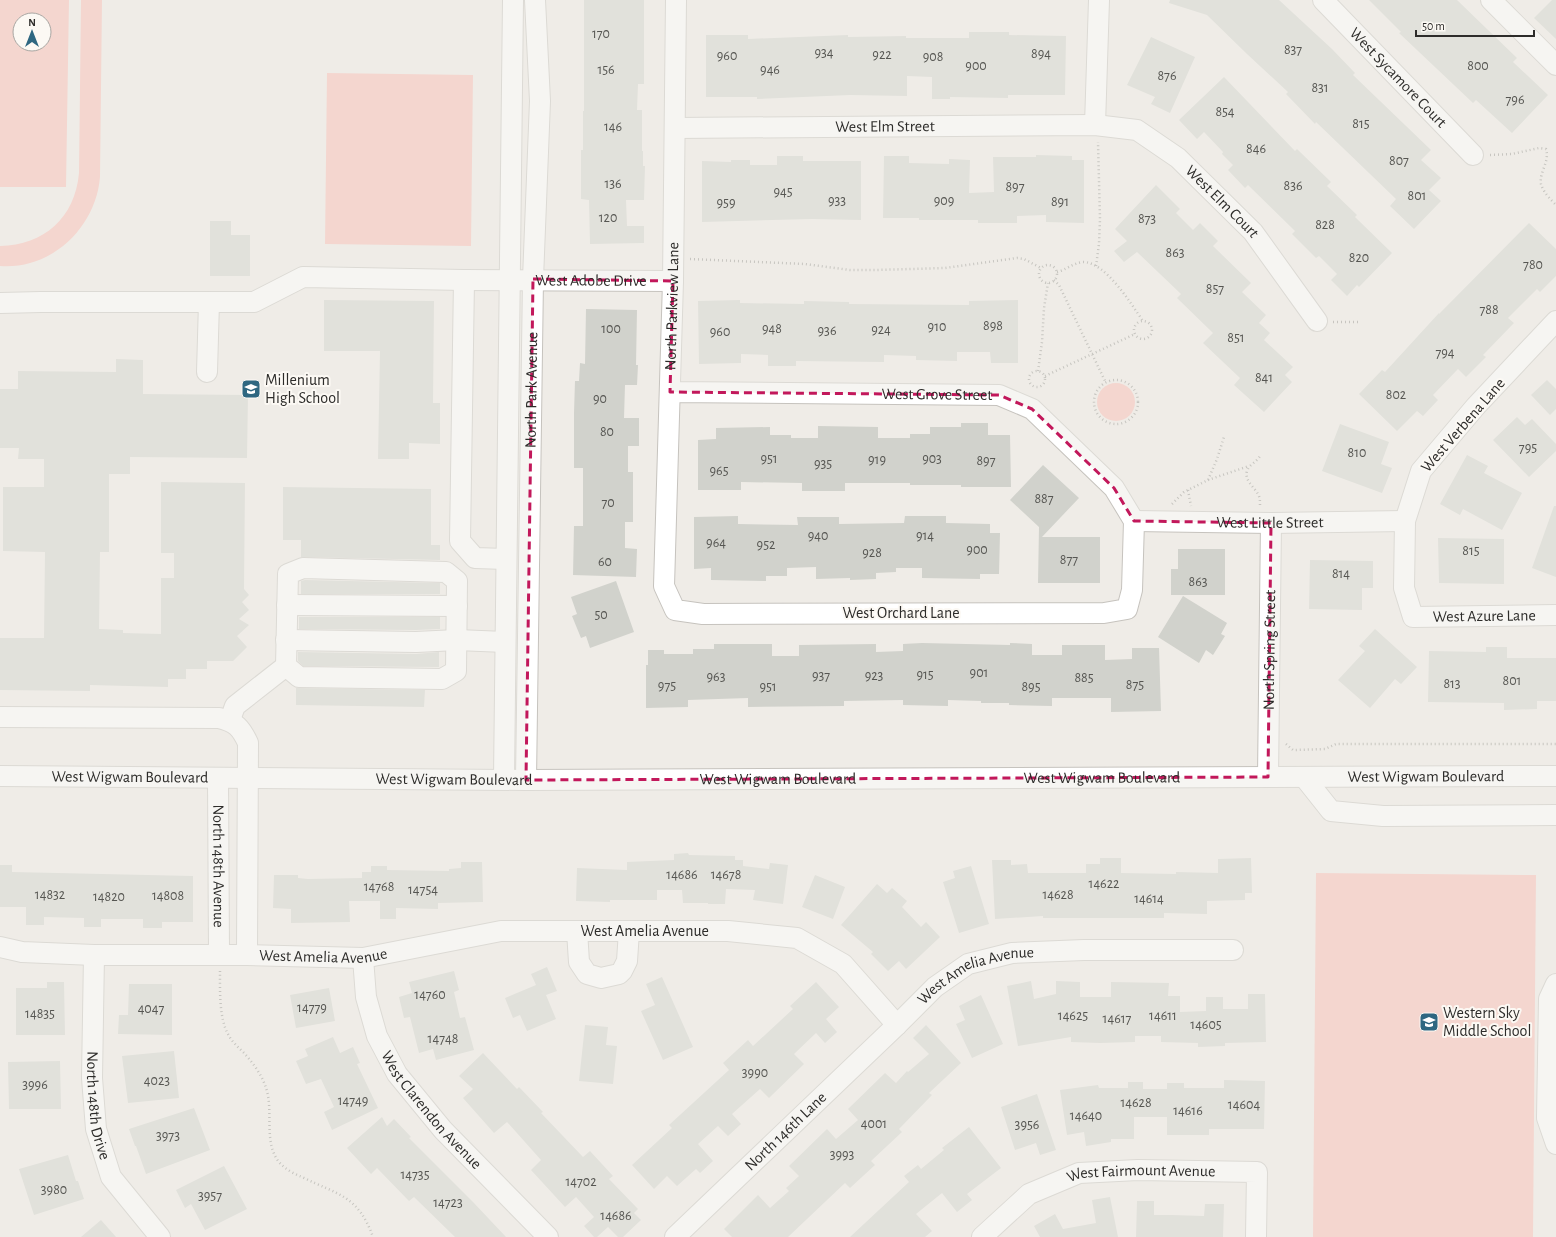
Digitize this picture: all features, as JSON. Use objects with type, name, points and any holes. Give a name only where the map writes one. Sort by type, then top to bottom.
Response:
[{"type":"street","name":"North Park Avenue","points":[[504,779],[513,0]]},
{"type":"street","name":"North Park Avenue","points":[[526,780],[534,280],[540,101],[535,0]]},
{"type":"street","name":"North Parkview Lane","points":[[675,610],[664,586],[673,280],[676,0]]},
{"type":"street","points":[[1095,126],[1099,0]]},
{"type":"street","name":"West Sycamore Court","points":[[1323,0],[1473,155]]},
{"type":"street","points":[[1490,0],[1556,65]]},
{"type":"street","name":"West Elm Street","points":[[675,128],[1095,126]]},
{"type":"street","name":"West Elm Court","points":[[1095,126],[1137,130],[1178,158],[1252,232],[1317,321]]},
{"type":"street","name":"West Adobe Drive","points":[[0,303],[254,302],[303,277],[464,280],[673,280]]},
{"type":"street","points":[[464,280],[460,541],[475,558],[506,560]]},
{"type":"street","points":[[207,372],[209,302]]},
{"type":"street","name":"West Verbena Lane","points":[[1413,617],[1404,588],[1405,521],[1420,471],[1476,406],[1556,321]]},
{"type":"street","name":"West Grove Street","points":[[670,392],[999,396],[1032,409],[1114,488],[1134,521]]},
{"type":"street","name":"West Little Street","points":[[1134,521],[1266,523],[1405,521]]},
{"type":"street","name":"West Orchard Lane","points":[[675,610],[703,614],[1104,613],[1127,608],[1132,590],[1134,521]]},
{"type":"street","name":"North Spring Street","points":[[1266,523],[1268,777]]},
{"type":"street","points":[[303,568],[446,572],[457,581],[457,606],[456,671],[442,679],[299,677],[286,666],[288,574],[303,568]]},
{"type":"street","points":[[287,605],[457,606]]},
{"type":"street","name":"West Azure Lane","points":[[1413,617],[1556,615]]},
{"type":"street","points":[[286,640],[416,642],[457,640],[505,642]]},
{"type":"street","points":[[0,717],[219,718],[230,720],[235,706],[286,666]]},
{"type":"street","name":"North 148th Avenue","points":[[230,720],[241,730],[248,743],[247,955]]},
{"type":"street","name":"West Wigwam Boulevard","points":[[0,776],[526,780],[1556,776]]},
{"type":"street","points":[[1304,777],[1331,811],[1383,816],[1556,815]]},
{"type":"street","name":"North 148th Avenue","points":[[218,778],[219,955]]},
{"type":"street","name":"West Amelia Avenue","points":[[0,947],[22,952],[94,955],[247,955],[363,958],[501,931],[728,931],[797,938],[843,964],[897,1025],[935,987],[968,964],[1012,952],[1084,950],[1233,950]]},
{"type":"street","points":[[577,931],[579,962],[587,974],[601,978],[619,974],[622,971],[627,961],[629,931]]},
{"type":"street","name":"North 148th Drive","points":[[94,955],[92,1078],[96,1129],[111,1177],[160,1237]]},
{"type":"street","name":"West Clarendon Avenue","points":[[363,958],[366,997],[377,1036],[397,1074],[443,1130],[548,1237]]},
{"type":"street","points":[[1556,984],[1549,999],[1547,1118],[1556,1144]]},
{"type":"street","name":"North 146th Lane","points":[[675,1237],[897,1025]]},
{"type":"street","name":"West Fairmount Avenue","points":[[982,1237],[1029,1194],[1079,1173],[1138,1170],[1256,1172],[1256,1237]]},
{"type":"path","points":[[1095,126],[1099,144],[1100,194],[1099,244],[1096,266]]},
{"type":"path","points":[[1473,155],[1506,155],[1539,148],[1546,149],[1548,154],[1541,177],[1541,184],[1544,191],[1556,205]]},
{"type":"path","points":[[673,258],[805,264],[850,270],[945,268],[1024,258],[1041,268]]},
{"type":"path","points":[[1048,283],[1054,280],[1057,272],[1078,263],[1084,262],[1102,268],[1143,321],[1150,325],[1151,334],[1144,338],[1138,338],[1134,330],[1136,324],[1143,321]]},
{"type":"path","points":[[1041,268],[1046,265],[1051,266],[1057,272]]},
{"type":"path","points":[[1041,268],[1040,277],[1044,282],[1048,283]]},
{"type":"path","points":[[1054,280],[1059,285],[1106,383]]},
{"type":"path","points":[[1038,371],[1048,283]]},
{"type":"path","points":[[1317,321],[1344,323],[1358,322]]},
{"type":"path","points":[[1045,376],[1135,334]]},
{"type":"path","points":[[1038,371],[1033,372],[1029,376],[1029,382],[1032,386],[1037,388],[1042,386],[1045,381],[1045,376]]},
{"type":"path","points":[[1038,371],[1045,376]]},
{"type":"path","points":[[1118,380],[1125,382],[1135,392],[1138,398],[1135,412],[1124,422],[1110,423],[1104,420],[1095,409],[1095,395],[1099,388],[1106,383],[1118,380]]},
{"type":"path","points":[[1208,480],[1217,460],[1224,437]]},
{"type":"path","points":[[1178,506],[1171,506],[1188,490],[1208,480],[1249,466],[1259,460],[1261,454]]},
{"type":"path","points":[[1249,466],[1246,471],[1247,478],[1259,497],[1266,523]]},
{"type":"path","points":[[1188,490],[1191,506]]},
{"type":"path","points":[[1184,506],[1198,506]]},
{"type":"path","points":[[1284,740],[1293,750],[1325,749],[1336,744],[1556,744]]},
{"type":"path","points":[[219,955],[221,1000],[227,1033],[233,1042],[253,1063],[266,1087],[269,1100],[270,1140],[280,1162],[293,1173],[344,1197],[357,1207],[368,1223],[373,1237]]},
{"type":"highlighted area","points":[[533,279],[673,281],[670,392],[999,395],[1032,409],[1114,488],[1134,521],[1271,523],[1268,777],[526,780]]},
{"type":"shaded area","points":[[0,0],[69,0],[66,187],[0,187]]},
{"type":"shaded area","points":[[81,0],[102,0],[100,177],[97,195],[90,213],[80,228],[68,242],[53,253],[37,261],[19,265],[0,266],[0,246],[30,240],[43,234],[54,226],[64,216],[76,189],[79,173]]},
{"type":"shaded area","points":[[327,73],[473,75],[471,246],[325,244]]},
{"type":"shaded area","points":[[1112,383],[1120,383],[1127,386],[1132,391],[1135,402],[1132,413],[1127,418],[1120,421],[1112,421],[1105,418],[1100,413],[1097,406],[1097,398],[1100,391],[1105,386]]},
{"type":"shaded area","name":"Western Sky Middle School","points":[[1316,873],[1536,875],[1533,1237],[1313,1237]]},
{"type":"building","points":[[584,0],[644,0],[644,84],[638,84],[637,110],[642,110],[642,151],[643,166],[645,166],[644,200],[626,200],[627,226],[644,226],[644,243],[590,244],[589,200],[581,199],[581,150],[583,150],[584,111]]},
{"type":"building","points":[[1170,0],[1279,0],[1332,49],[1355,73],[1353,75],[1431,150],[1421,160],[1441,178],[1429,190],[1441,201],[1414,229],[1390,206],[1396,199],[1316,122],[1315,124],[1286,94],[1288,92],[1207,15],[1169,3]]},
{"type":"building","points":[[1369,0],[1457,0],[1517,58],[1513,62],[1548,95],[1512,133],[1476,100],[1473,103],[1399,33],[1401,32]]},
{"type":"building","points":[[1552,0],[1556,0],[1556,39],[1534,18]]},
{"type":"building","points":[[969,32],[1009,32],[1009,35],[1066,36],[1065,95],[1008,95],[1008,98],[950,97],[950,99],[932,99],[932,77],[907,76],[907,96],[850,95],[757,99],[757,97],[706,97],[706,35],[748,35],[748,39],[848,35],[848,37],[906,36],[906,38],[969,38]]},
{"type":"building","points":[[1151,37],[1195,57],[1170,113],[1151,104],[1155,97],[1127,85]]},
{"type":"building","points":[[1224,77],[1295,151],[1297,149],[1331,182],[1327,186],[1357,215],[1355,217],[1392,253],[1359,287],[1357,285],[1347,296],[1331,280],[1337,274],[1319,256],[1316,258],[1292,234],[1295,231],[1248,185],[1245,188],[1228,170],[1233,165],[1204,132],[1197,139],[1179,120]]},
{"type":"building","points":[[1036,155],[1072,156],[1072,160],[1084,160],[1084,223],[1046,222],[1046,215],[1017,216],[1017,223],[978,223],[978,220],[919,220],[919,218],[883,218],[884,156],[909,156],[909,163],[949,164],[949,159],[970,160],[969,193],[994,192],[993,157],[1036,157]]},
{"type":"building","points":[[777,156],[803,156],[803,161],[861,161],[861,220],[812,219],[702,222],[702,161],[731,162],[731,160],[750,160],[750,165],[777,165]]},
{"type":"building","points":[[1156,185],[1180,209],[1176,213],[1193,230],[1200,223],[1218,241],[1213,246],[1251,283],[1242,292],[1266,315],[1259,323],[1270,333],[1264,340],[1293,367],[1285,375],[1292,382],[1264,412],[1234,385],[1240,378],[1203,343],[1213,333],[1177,298],[1181,294],[1137,252],[1124,262],[1114,251],[1127,241],[1115,229]]},
{"type":"building","points":[[210,221],[231,221],[231,235],[250,235],[250,276],[210,276]]},
{"type":"building","points":[[1529,223],[1556,249],[1556,276],[1540,292],[1537,289],[1508,318],[1514,323],[1483,355],[1486,357],[1466,377],[1458,369],[1433,395],[1438,400],[1423,416],[1417,411],[1397,431],[1359,394],[1382,370],[1385,372],[1439,313]]},
{"type":"building","points":[[324,300],[434,301],[433,403],[440,403],[440,444],[409,443],[409,459],[378,459],[380,351],[324,351]]},
{"type":"building","points":[[740,300],[740,303],[804,304],[804,301],[849,302],[849,304],[969,305],[969,301],[1018,300],[1018,363],[991,363],[990,352],[957,352],[957,361],[916,360],[916,356],[884,355],[884,362],[796,361],[796,366],[768,366],[768,355],[741,354],[741,363],[699,364],[698,301]]},
{"type":"building","points":[[586,309],[637,310],[637,385],[625,385],[624,418],[639,418],[639,446],[628,446],[628,472],[633,472],[633,522],[625,522],[625,548],[637,549],[636,577],[573,575],[574,526],[583,526],[583,468],[574,468],[574,413],[575,381],[579,381],[580,363],[585,364]]},
{"type":"building","points":[[116,359],[143,360],[143,394],[248,395],[247,458],[130,457],[130,474],[109,474],[109,552],[100,552],[99,629],[123,630],[123,633],[161,634],[161,578],[174,578],[174,553],[161,553],[161,482],[245,483],[244,589],[249,595],[242,602],[249,610],[239,619],[249,625],[237,636],[247,647],[233,661],[207,661],[207,669],[186,669],[186,679],[168,679],[168,687],[90,685],[90,691],[0,690],[0,638],[44,638],[45,552],[3,551],[3,487],[44,487],[44,459],[18,459],[19,448],[0,448],[0,389],[18,389],[18,371],[116,372]]},
{"type":"building","points":[[1547,380],[1556,389],[1556,409],[1550,415],[1531,395]]},
{"type":"building","points":[[1517,417],[1525,425],[1532,419],[1556,444],[1556,451],[1529,477],[1493,440]]},
{"type":"building","points":[[961,423],[988,423],[988,435],[1010,435],[1011,487],[910,485],[910,483],[845,483],[845,491],[802,491],[802,483],[741,482],[741,490],[698,490],[698,440],[716,439],[716,428],[770,427],[770,435],[791,435],[791,438],[818,438],[818,426],[878,427],[878,438],[910,438],[910,434],[930,434],[930,427],[961,427]]},
{"type":"building","points":[[1340,424],[1389,442],[1381,464],[1392,468],[1382,493],[1322,471]]},
{"type":"building","points":[[1467,455],[1488,466],[1484,473],[1522,493],[1502,530],[1463,509],[1460,515],[1440,504]]},
{"type":"building","points":[[1043,465],[1079,498],[1042,537],[1100,537],[1100,583],[1038,583],[1039,527],[1010,500]]},
{"type":"building","points":[[283,487],[431,489],[431,545],[440,545],[440,560],[301,557],[301,540],[283,540]]},
{"type":"building","points":[[1554,506],[1556,506],[1556,577],[1532,568]]},
{"type":"building","points":[[738,516],[738,524],[798,525],[797,517],[839,517],[839,524],[904,523],[905,516],[946,516],[946,523],[990,524],[990,533],[1000,533],[999,574],[980,574],[980,579],[922,578],[922,568],[896,568],[896,572],[876,573],[876,579],[816,579],[816,567],[787,568],[787,576],[766,576],[766,581],[711,580],[711,568],[694,569],[694,517]]},
{"type":"building","points":[[1438,538],[1504,539],[1504,584],[1439,583]]},
{"type":"building","points":[[1178,549],[1225,549],[1225,595],[1171,595],[1171,569],[1178,569]]},
{"type":"building","points":[[1310,560],[1373,561],[1373,588],[1362,588],[1362,610],[1309,609]]},
{"type":"building","points":[[301,581],[440,583],[440,594],[301,594]]},
{"type":"building","points":[[616,581],[634,632],[590,648],[586,636],[581,638],[572,616],[577,614],[571,597]]},
{"type":"building","points":[[1183,596],[1227,623],[1221,634],[1225,636],[1213,655],[1206,650],[1199,663],[1158,637]]},
{"type":"building","points":[[299,617],[440,617],[440,629],[299,629]]},
{"type":"building","points":[[1375,629],[1417,667],[1401,684],[1395,679],[1370,708],[1338,680],[1365,651],[1359,646]]},
{"type":"building","points":[[714,644],[772,644],[772,656],[799,656],[799,645],[876,644],[876,652],[903,651],[903,644],[1032,644],[1032,655],[1062,655],[1062,645],[1105,645],[1105,660],[1132,659],[1132,648],[1159,648],[1161,711],[1111,712],[1111,698],[1052,698],[1052,706],[1009,705],[1009,703],[981,703],[981,701],[948,700],[948,706],[903,705],[903,700],[844,701],[844,706],[748,707],[748,698],[688,700],[688,707],[646,708],[646,665],[648,665],[648,650],[664,650],[664,654],[693,654],[693,649],[714,649]]},
{"type":"building","points":[[1486,647],[1507,647],[1507,658],[1556,658],[1556,701],[1537,701],[1537,709],[1504,710],[1504,703],[1428,702],[1429,651],[1486,652]]},
{"type":"building","points":[[298,652],[416,654],[439,652],[439,667],[303,666],[298,661]]},
{"type":"building","points":[[296,688],[425,690],[424,707],[296,705]]},
{"type":"building","points":[[688,853],[689,855],[735,856],[735,860],[743,860],[743,866],[769,869],[770,863],[788,865],[783,904],[753,900],[755,890],[726,889],[725,904],[683,903],[682,890],[657,890],[657,900],[610,900],[610,902],[576,901],[577,868],[627,870],[627,862],[674,860],[674,854]]},
{"type":"building","points":[[1100,858],[1121,858],[1121,873],[1176,874],[1176,872],[1218,873],[1218,859],[1251,858],[1252,893],[1245,893],[1245,900],[1207,901],[1207,914],[1164,913],[1164,918],[1043,918],[1043,916],[995,919],[992,860],[1011,860],[1011,865],[1027,864],[1028,873],[1086,873],[1086,864],[1100,864]]},
{"type":"building","points":[[461,862],[482,862],[483,902],[438,903],[438,909],[396,908],[396,919],[380,919],[380,901],[349,901],[350,922],[291,923],[291,909],[273,908],[274,875],[298,875],[298,878],[308,879],[362,878],[362,872],[371,872],[371,866],[387,866],[387,870],[449,871],[449,869],[461,868]]},
{"type":"building","points":[[0,865],[12,865],[12,872],[193,876],[193,922],[162,922],[162,928],[143,928],[143,919],[101,919],[101,927],[84,927],[84,918],[44,917],[44,925],[26,925],[26,907],[0,907]]},
{"type":"building","points":[[971,866],[989,924],[959,933],[943,882],[955,878],[953,871]]},
{"type":"building","points":[[815,875],[845,887],[833,919],[802,907]]},
{"type":"building","points":[[877,884],[887,893],[892,888],[907,901],[902,907],[921,927],[926,922],[940,937],[906,969],[899,961],[888,971],[871,954],[873,952],[841,925]]},
{"type":"building","points":[[547,967],[557,991],[546,995],[556,1019],[527,1031],[520,1015],[513,1018],[505,998],[536,985],[531,974]]},
{"type":"building","points":[[454,971],[459,990],[454,992],[460,1018],[465,1017],[474,1050],[436,1060],[433,1049],[419,1053],[410,1017],[404,1018],[399,997],[412,993],[409,982]]},
{"type":"building","points":[[662,977],[693,1047],[663,1060],[641,1011],[655,1005],[646,984]]},
{"type":"building","points":[[1031,981],[1034,999],[1056,994],[1056,981],[1080,982],[1080,997],[1111,997],[1111,982],[1169,983],[1168,996],[1180,996],[1180,1012],[1206,1011],[1206,997],[1223,997],[1223,1009],[1248,1009],[1248,994],[1265,994],[1266,1042],[1225,1043],[1225,1046],[1198,1047],[1198,1043],[1161,1042],[1161,1036],[1135,1036],[1135,1042],[1100,1043],[1071,1042],[1071,1037],[1018,1046],[1007,986]]},
{"type":"building","points":[[47,982],[64,982],[65,1035],[16,1035],[16,988],[47,988]]},
{"type":"building","points":[[816,982],[839,1007],[826,1019],[837,1032],[825,1043],[816,1033],[794,1054],[804,1064],[769,1098],[760,1089],[732,1114],[741,1124],[728,1136],[718,1126],[698,1144],[713,1161],[700,1173],[696,1169],[677,1186],[667,1176],[654,1189],[632,1165],[672,1128],[669,1125],[729,1070],[723,1063],[748,1040],[753,1046],[793,1009],[790,1006]]},
{"type":"building","points":[[129,984],[172,984],[172,1035],[118,1034],[119,1015],[128,1015]]},
{"type":"building","points":[[329,988],[335,1021],[296,1028],[290,995]]},
{"type":"building","points":[[981,995],[1003,1044],[972,1058],[956,1024],[965,1020],[959,1006]]},
{"type":"building","points":[[585,1025],[608,1027],[606,1045],[617,1046],[613,1084],[579,1081]]},
{"type":"building","points":[[926,1025],[961,1063],[929,1093],[932,1095],[899,1129],[902,1132],[871,1161],[875,1165],[850,1188],[845,1183],[788,1237],[732,1237],[724,1229],[758,1195],[770,1208],[789,1191],[786,1188],[799,1176],[789,1166],[827,1129],[836,1139],[858,1120],[848,1109],[885,1073],[896,1083],[907,1071],[908,1072],[929,1054],[913,1038]]},
{"type":"building","points":[[333,1037],[340,1053],[353,1047],[360,1063],[357,1064],[378,1108],[332,1130],[324,1112],[334,1107],[321,1079],[306,1084],[296,1061],[308,1056],[305,1049]]},
{"type":"building","points":[[174,1051],[179,1098],[128,1103],[122,1056]]},
{"type":"building","points":[[483,1053],[517,1089],[519,1087],[543,1112],[541,1113],[583,1157],[590,1151],[613,1176],[609,1179],[638,1209],[634,1213],[641,1220],[623,1237],[618,1237],[608,1227],[597,1237],[594,1237],[584,1226],[594,1217],[576,1197],[565,1207],[531,1170],[541,1160],[507,1122],[494,1133],[463,1098],[473,1089],[459,1076]]},
{"type":"building","points":[[60,1061],[61,1109],[9,1109],[8,1062]]},
{"type":"building","points":[[1224,1080],[1265,1081],[1264,1129],[1209,1129],[1209,1135],[1167,1135],[1167,1117],[1134,1117],[1134,1139],[1111,1139],[1111,1142],[1086,1146],[1084,1132],[1067,1135],[1060,1090],[1098,1085],[1099,1088],[1128,1088],[1128,1082],[1143,1082],[1143,1089],[1167,1089],[1167,1083],[1184,1083],[1184,1088],[1224,1088]]},
{"type":"building","points":[[1037,1094],[1056,1150],[1040,1155],[1036,1143],[1015,1150],[1001,1107]]},
{"type":"building","points":[[194,1108],[210,1150],[146,1174],[129,1129]]},
{"type":"building","points":[[382,1117],[387,1126],[394,1119],[411,1137],[409,1138],[506,1237],[455,1237],[414,1197],[409,1201],[377,1168],[371,1174],[347,1148]]},
{"type":"building","points":[[969,1127],[1001,1168],[967,1194],[972,1200],[957,1212],[942,1193],[916,1214],[932,1231],[925,1237],[850,1237],[909,1182],[904,1176],[918,1165],[921,1169],[944,1150],[942,1148]]},
{"type":"building","points":[[68,1155],[76,1181],[78,1181],[84,1199],[34,1215],[19,1169]]},
{"type":"building","points":[[224,1166],[247,1209],[205,1230],[191,1204],[185,1208],[176,1190]]},
{"type":"building","points":[[1110,1197],[1118,1237],[1040,1237],[1034,1226],[1055,1214],[1063,1229],[1096,1223],[1092,1200]]},
{"type":"building","points":[[1137,1201],[1154,1201],[1154,1215],[1204,1216],[1205,1204],[1224,1204],[1223,1237],[1136,1237]]},
{"type":"building","points":[[101,1220],[116,1237],[81,1237]]},
{"type":"place","name":"Millenium High School","points":[[251,389]]},
{"type":"place","name":"Western Sky Middle School","points":[[1429,1022]]}]
